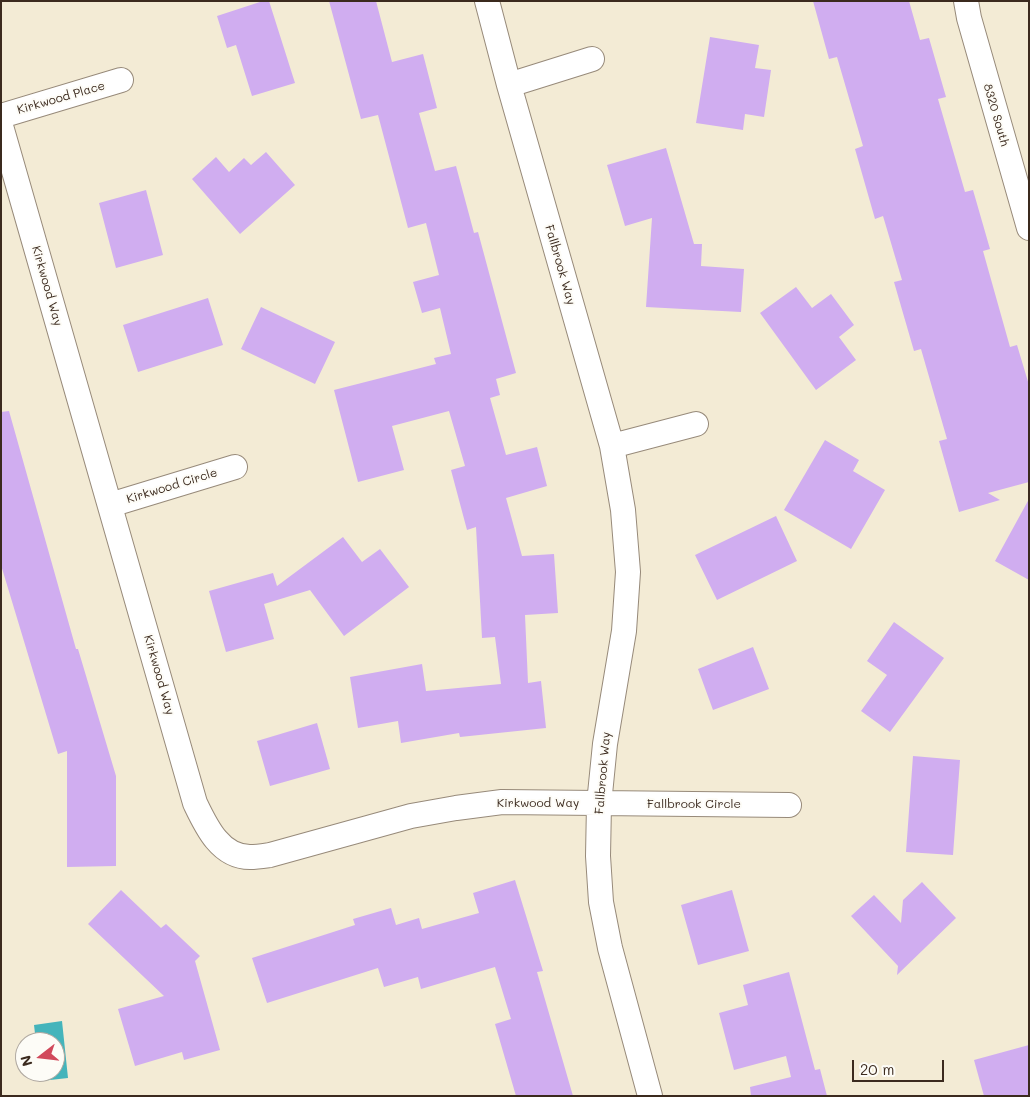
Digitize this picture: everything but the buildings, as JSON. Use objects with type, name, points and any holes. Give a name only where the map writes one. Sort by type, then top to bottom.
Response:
[{"type":"street","name":"Fallbrook Way","points":[[487,1],[509,85],[612,446],[623,510],[628,572],[624,631],[605,744],[599,804],[598,856],[601,902],[610,948],[650,1096]]},
{"type":"street","name":"8320 South","points":[[966,1],[969,18],[1029,228]]},
{"type":"street","points":[[509,85],[592,59]]},
{"type":"street","name":"Kirkwood Place","points":[[1,116],[122,80]]},
{"type":"street","name":"Kirkwood Way","points":[[1,126],[195,803],[212,834],[229,853],[248,858],[270,855],[411,816],[456,808],[502,802],[599,804]]},
{"type":"street","points":[[612,446],[696,424]]},
{"type":"street","name":"Kirkwood Circle","points":[[110,505],[235,468]]},
{"type":"street","name":"Fallbrook Circle","points":[[599,804],[789,805]]},
{"type":"water","points":[[62,1021],[63,1032],[35,1032],[34,1025]]},
{"type":"water","points":[[65,1050],[68,1078],[65,1078]]}]
